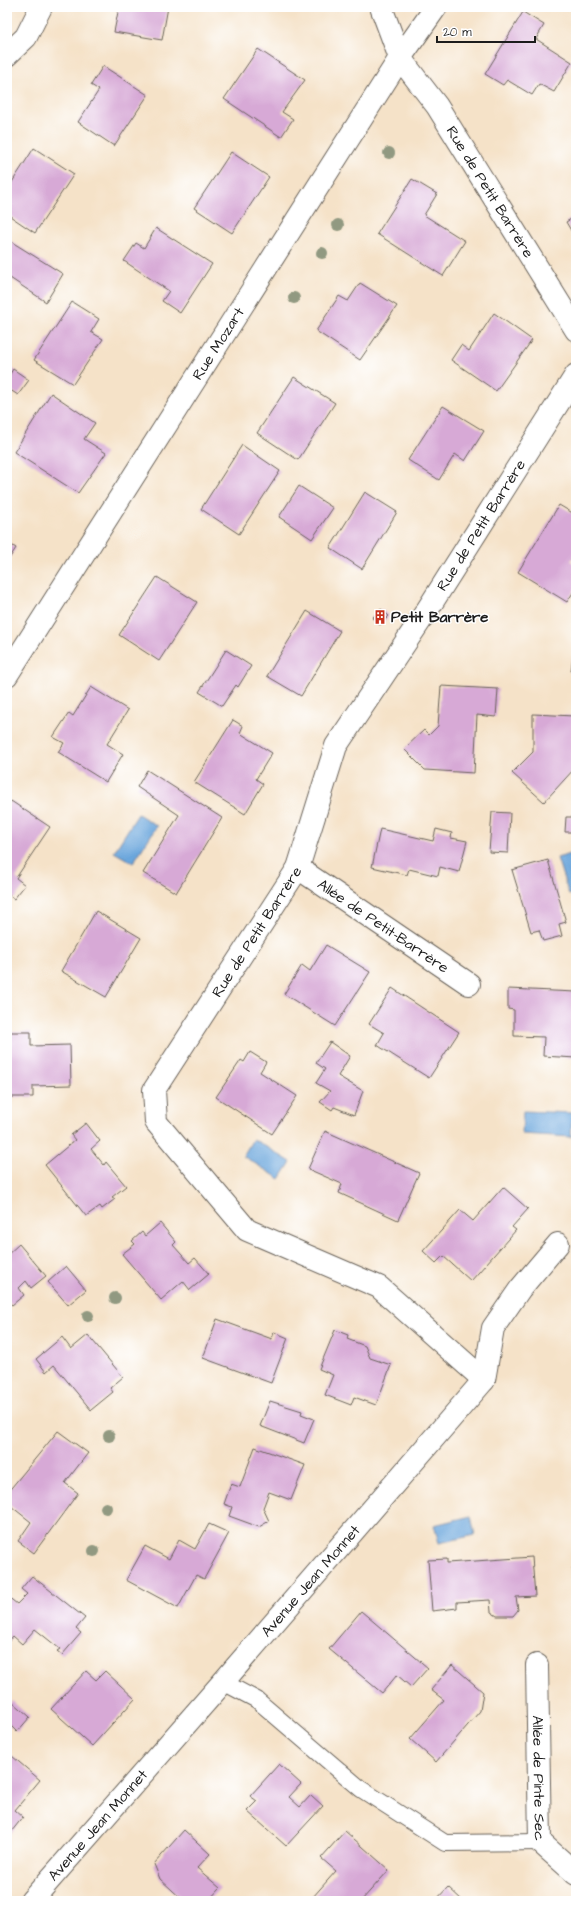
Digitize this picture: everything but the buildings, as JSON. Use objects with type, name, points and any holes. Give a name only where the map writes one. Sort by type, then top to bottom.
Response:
[{"type":"street","points":[[7,55],[26,37],[42,7]]},
{"type":"street","points":[[380,7],[400,58]]},
{"type":"street","name":"Rue Mozart","points":[[7,675],[400,58],[436,7]]},
{"type":"street","name":"Rue de Petit Barrère","points":[[400,58],[437,106],[576,330]]},
{"type":"street","name":"Rue de Petit Barrère","points":[[484,1380],[379,1286],[247,1230],[156,1122],[154,1090],[298,868],[336,746],[426,612],[576,375]]},
{"type":"street","name":"Allée de Petit-Barrère","points":[[298,868],[469,984]]},
{"type":"street","points":[[484,1380],[493,1328],[520,1289],[558,1244]]},
{"type":"street","name":"Avenue Jean Monnet","points":[[31,1901],[484,1380]]},
{"type":"street","name":"Allée de Pinte Sec","points":[[538,1665],[540,1842],[576,1874]]},
{"type":"lane","points":[[223,1682],[257,1700],[362,1790],[445,1843],[540,1842]]},
{"type":"water","points":[[138,814],[157,826],[133,863],[114,852]]},
{"type":"water","points":[[576,852],[576,893],[569,895],[557,858]]},
{"type":"water","points":[[523,1111],[572,1113],[571,1137],[522,1134]]},
{"type":"water","points":[[253,1139],[291,1162],[280,1179],[243,1156]]},
{"type":"water","points":[[471,1516],[475,1535],[439,1543],[434,1525]]},
{"type":"place","name":"Petit Barrère","points":[[380,617]]}]
